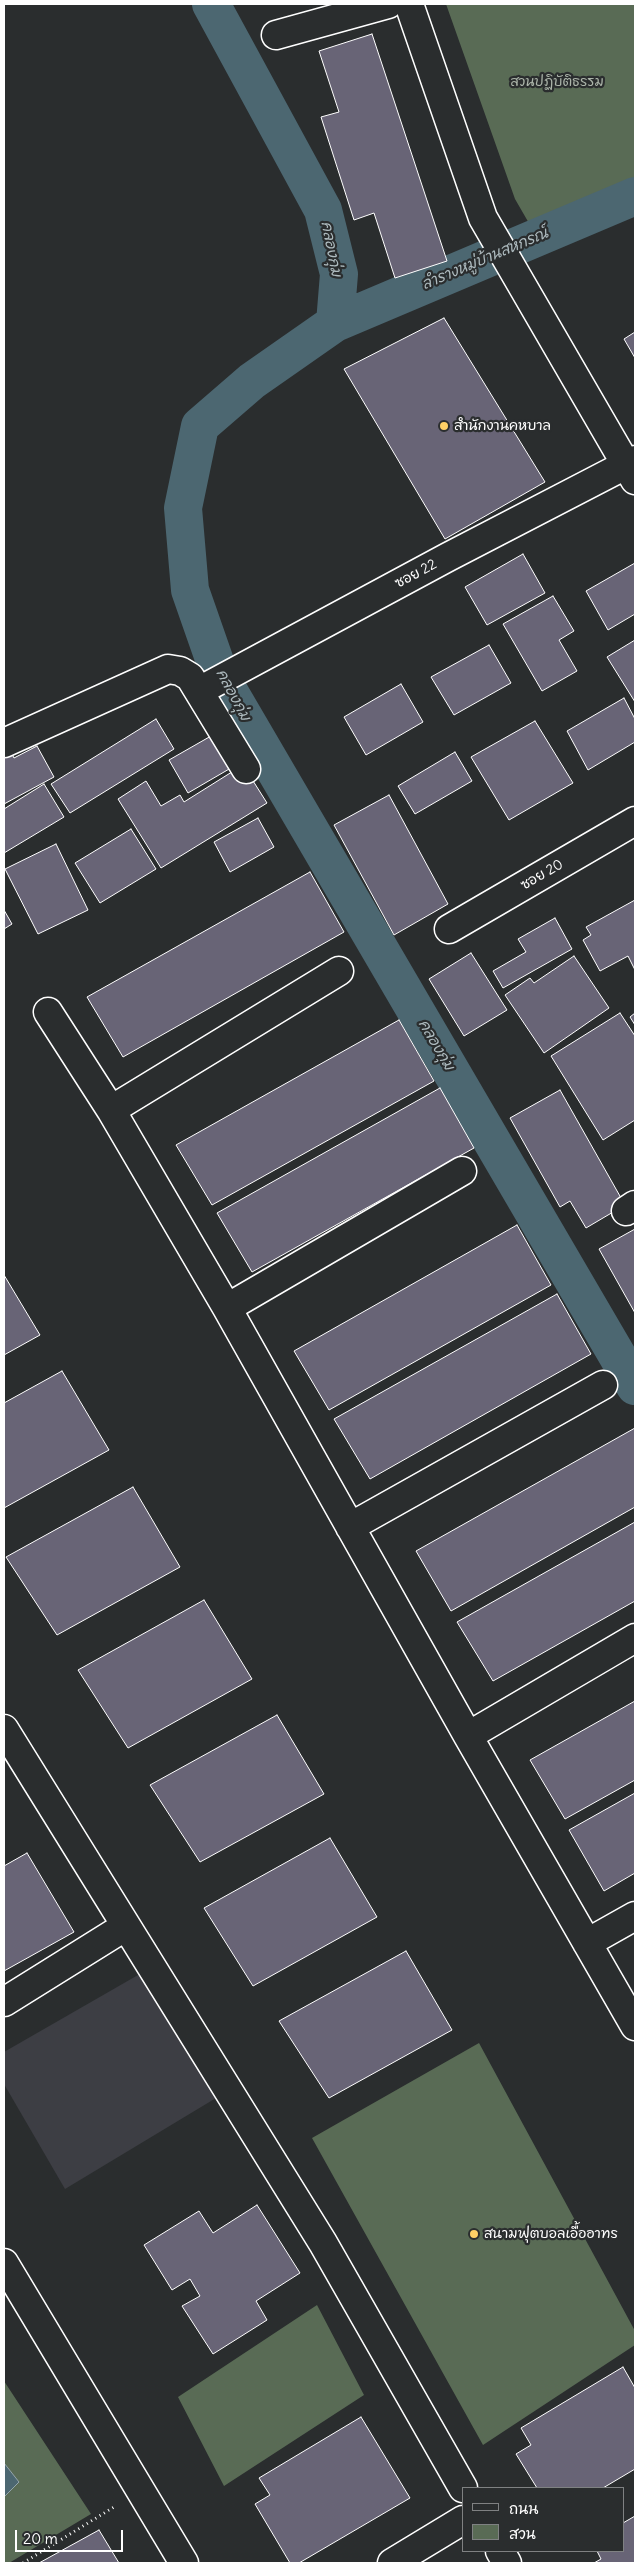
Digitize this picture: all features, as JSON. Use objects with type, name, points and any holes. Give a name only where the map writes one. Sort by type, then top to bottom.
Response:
[{"type":"street","points":[[276,35],[388,4]]},
{"type":"street","points":[[409,4],[483,218],[632,469]]},
{"type":"street","name":"ซอย 22","points":[[203,689],[448,557],[632,469]]},
{"type":"street","points":[[4,744],[168,669],[190,677],[203,689],[246,769]]},
{"type":"street","name":"ซอย 20","points":[[449,930],[635,821]]},
{"type":"street","points":[[111,1110],[339,971]]},
{"type":"street","points":[[48,1012],[111,1110],[227,1308],[468,1736],[635,2026]]},
{"type":"street","points":[[227,1308],[462,1171]]},
{"type":"street","points":[[350,1527],[603,1385]]},
{"type":"street","points":[[468,1736],[635,1638]]},
{"type":"street","points":[[4,1729],[324,2243],[462,2487]]},
{"type":"street","points":[[587,1943],[635,1916]]},
{"type":"street","points":[[4,2002],[126,1926]]},
{"type":"street","points":[[4,2264],[184,2563]]},
{"type":"street","points":[[392,2563],[462,2521]]},
{"type":"street","points":[[501,2552],[507,2563]]},
{"type":"path","points":[[23,2563],[142,2491]]},
{"type":"shaded area","points":[[145,1971],[221,2095],[65,2189],[4,2084],[4,2052]]},
{"type":"green space","name":"สวนปฏิบัติธรรม","points":[[446,4],[635,4],[635,179],[530,225],[515,199]]},
{"type":"green space","name":"สนามฟุตบอลเอื้ออาทร","points":[[479,2043],[635,2331],[635,2345],[483,2445],[312,2138]]},
{"type":"green space","points":[[317,2305],[364,2395],[224,2486],[178,2397]]},
{"type":"green space","points":[[4,2381],[91,2514],[9,2563],[4,2563]]},
{"type":"water","points":[[4,2463],[19,2482],[4,2497]]},
{"type":"building","points":[[372,34],[447,261],[395,278],[374,213],[354,220],[321,117],[339,112],[319,51]]},
{"type":"building","name":"สำนักงานคหบาล","points":[[444,318],[545,482],[445,539],[344,369]]},
{"type":"building","points":[[635,332],[635,358],[624,339]]},
{"type":"building","points":[[523,554],[545,593],[487,625],[465,587]]},
{"type":"building","points":[[635,563],[635,614],[608,630],[586,591]]},
{"type":"building","points":[[553,596],[574,631],[559,640],[577,671],[542,691],[503,624]]},
{"type":"building","points":[[635,640],[635,702],[607,657]]},
{"type":"building","points":[[489,645],[511,683],[454,715],[431,677]]},
{"type":"building","points":[[401,684],[423,722],[366,755],[344,717]]},
{"type":"building","points":[[624,698],[635,719],[635,742],[588,770],[567,731]]},
{"type":"building","points":[[156,719],[174,749],[70,813],[51,784]]},
{"type":"building","points":[[535,721],[573,783],[509,820],[471,757]]},
{"type":"building","points":[[218,732],[236,765],[188,793],[169,760]]},
{"type":"building","points":[[37,746],[54,777],[4,804],[4,756],[11,752],[14,758]]},
{"type":"building","points":[[455,752],[472,781],[415,814],[398,786]]},
{"type":"building","points":[[243,765],[267,803],[161,868],[118,799],[146,781],[161,806],[180,795],[184,802]]},
{"type":"building","points":[[44,784],[64,817],[4,853],[4,809]]},
{"type":"building","points":[[389,795],[448,904],[394,935],[334,825]]},
{"type":"building","points":[[258,818],[274,847],[230,872],[214,842]]},
{"type":"building","points":[[131,829],[156,869],[100,903],[75,863]]},
{"type":"building","points":[[56,844],[88,910],[38,934],[5,869]]},
{"type":"building","points":[[310,872],[344,932],[123,1057],[87,997]]},
{"type":"building","points":[[635,900],[635,970],[628,956],[600,971],[583,940],[591,935],[586,927]]},
{"type":"building","points":[[4,910],[12,924],[4,929]]},
{"type":"building","points":[[555,918],[572,949],[503,988],[493,971],[526,952],[518,939]]},
{"type":"building","points":[[471,953],[507,1010],[464,1036],[429,979]]},
{"type":"building","points":[[574,956],[609,1008],[544,1053],[505,995],[530,978],[534,983]]},
{"type":"building","points":[[620,1013],[635,1036],[635,1120],[603,1140],[551,1056]]},
{"type":"building","points":[[635,1013],[635,1025],[630,1017]]},
{"type":"building","points":[[399,1020],[434,1081],[212,1205],[176,1145]]},
{"type":"building","points":[[440,1088],[474,1148],[252,1272],[217,1213]]},
{"type":"building","points":[[560,1090],[625,1205],[586,1228],[570,1201],[560,1207],[510,1118]]},
{"type":"building","points":[[517,1225],[551,1285],[329,1410],[294,1351]]},
{"type":"building","points":[[635,1229],[635,1313],[599,1249]]},
{"type":"building","points":[[4,1275],[40,1335],[4,1355]]},
{"type":"building","points":[[557,1294],[591,1354],[370,1479],[334,1419]]},
{"type":"building","points":[[62,1371],[109,1450],[4,1508],[4,1403]]},
{"type":"building","points":[[635,1428],[635,1507],[451,1611],[416,1551]]},
{"type":"building","points":[[133,1487],[180,1567],[57,1635],[6,1557]]},
{"type":"building","points":[[635,1522],[635,1601],[493,1681],[457,1622]]},
{"type":"building","points":[[204,1600],[252,1679],[128,1748],[78,1670]]},
{"type":"building","points":[[635,1701],[635,1780],[565,1819],[530,1760]]},
{"type":"building","points":[[277,1715],[324,1794],[200,1862],[150,1785]]},
{"type":"building","points":[[635,1793],[635,1873],[604,1891],[569,1830]]},
{"type":"building","points":[[330,1838],[377,1917],[253,1986],[204,1908]]},
{"type":"building","points":[[27,1853],[74,1932],[4,1971],[4,1866]]},
{"type":"building","points":[[406,1951],[452,2030],[329,2098],[279,2021]]},
{"type":"building","points":[[257,2205],[300,2273],[256,2301],[267,2320],[213,2354],[182,2306],[200,2296],[190,2279],[172,2290],[144,2245],[199,2211],[213,2233]]},
{"type":"building","points":[[623,2367],[635,2388],[635,2469],[605,2487],[536,2487],[516,2454],[531,2445],[521,2428]]},
{"type":"building","points":[[361,2417],[410,2498],[299,2563],[290,2563],[255,2504],[270,2495],[259,2478]]},
{"type":"building","points":[[635,2516],[635,2563],[594,2563],[601,2559],[598,2552],[624,2552],[624,2522]]},
{"type":"building","points":[[99,2530],[119,2563],[39,2563]]},
{"type":"waterway","name":"คลองกุ่ม","points":[[211,4],[323,210],[339,274],[335,323],[252,381],[200,426],[183,508],[190,590],[220,676],[635,1386]]},
{"type":"waterway","name":"ลำรางหมู่บ้านสหกรณ์","points":[[335,323],[635,196]]},
{"type":"place","name":"สำนักงานคหบาล","points":[[444,426]]},
{"type":"place","name":"สนามฟุตบอลเอื้ออาทร","points":[[474,2234]]}]
